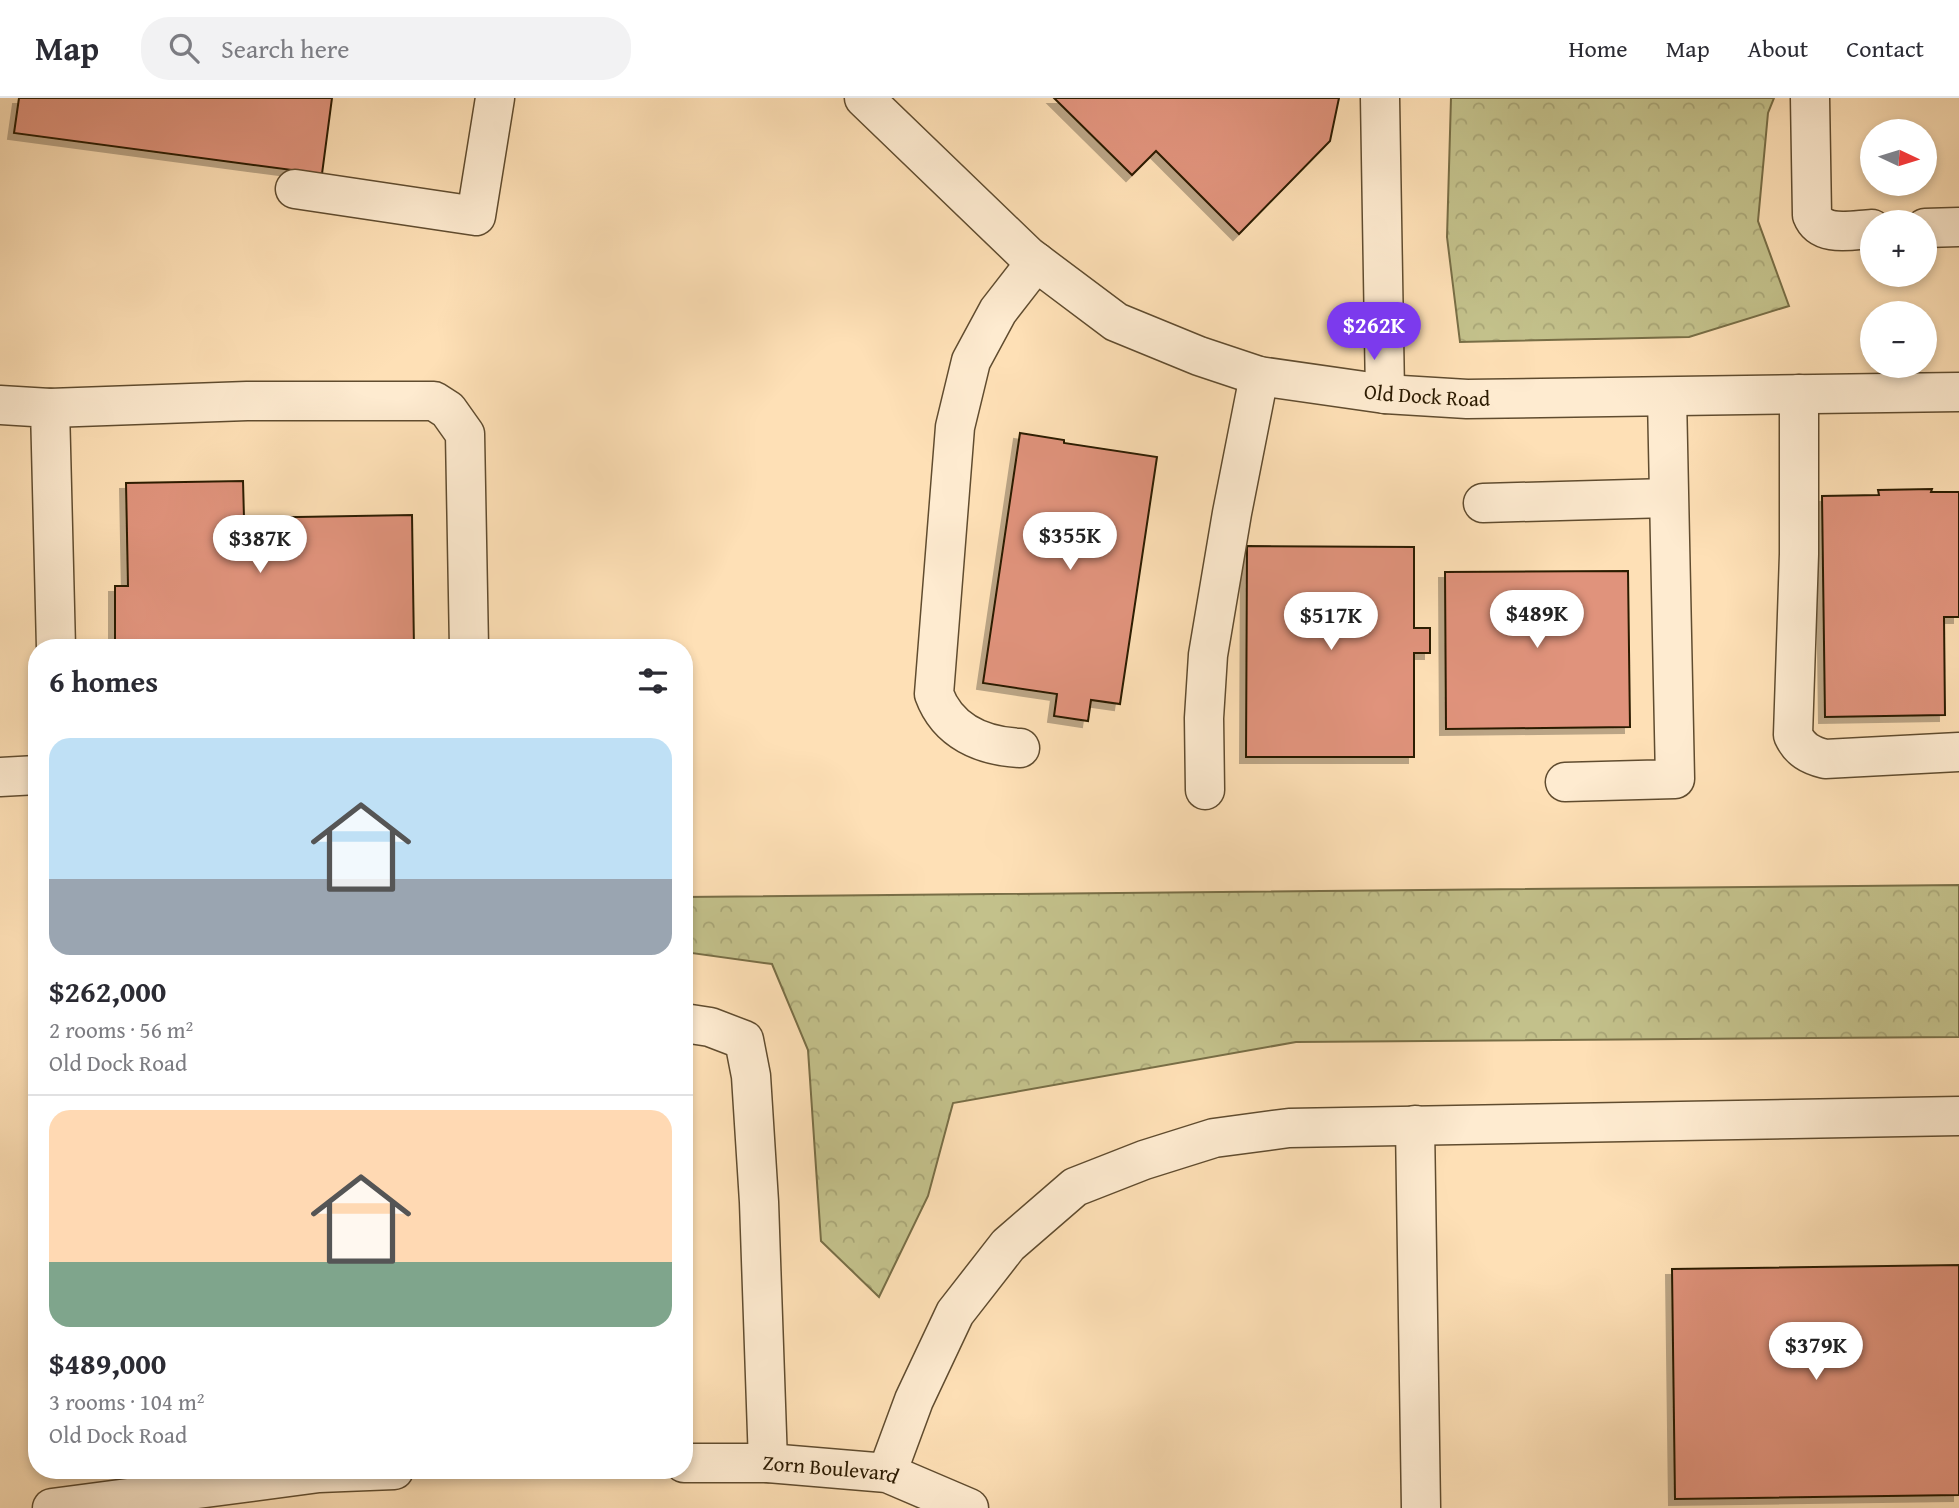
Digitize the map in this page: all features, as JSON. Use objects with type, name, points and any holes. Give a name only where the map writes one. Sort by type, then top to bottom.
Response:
[{"type":"street","points":[[295,189],[476,216],[495,98]]},
{"type":"street","name":"Old Dock Road","points":[[864,98],[1036,262],[1116,322],[1199,356],[1259,376],[1385,394],[1467,399],[1959,392]]},
{"type":"street","points":[[1380,98],[1385,394]]},
{"type":"street","points":[[1810,98],[1812,215],[1815,223],[1832,230],[1860,229]]},
{"type":"street","points":[[1937,228],[1959,227]]},
{"type":"street","points":[[1020,748],[996,747],[962,732],[940,710],[934,694],[955,428],[971,361],[998,311],[1036,262]]},
{"type":"street","points":[[1205,790],[1204,718],[1208,655],[1231,513],[1259,376]]},
{"type":"street","points":[[1799,394],[1799,554],[1793,735],[1798,745],[1810,756],[1825,759],[1959,752]]},
{"type":"street","points":[[1565,782],[1675,779],[1667,397]]},
{"type":"street","points":[[0,405],[50,408],[247,401],[434,401],[448,410],[465,435],[469,639]]},
{"type":"street","points":[[50,408],[56,639]]},
{"type":"street","points":[[1483,503],[1668,498]]},
{"type":"street","points":[[0,777],[28,775]]},
{"type":"street","points":[[693,1024],[710,1027],[744,1040],[751,1076],[759,1202],[768,1463]]},
{"type":"street","points":[[887,1473],[914,1400],[955,1312],[1008,1245],[1074,1187],[1144,1160],[1214,1138],[1289,1128],[1959,1116]]},
{"type":"street","points":[[1415,1125],[1421,1508]]},
{"type":"street","name":"Zorn Boulevard","points":[[693,1463],[768,1463],[887,1473],[969,1508]]},
{"type":"street","points":[[52,1508],[175,1481],[206,1479]]},
{"type":"green space","points":[[1451,98],[1774,98],[1768,113],[1758,221],[1789,306],[1689,337],[1460,342],[1447,237]]},
{"type":"green space","points":[[1959,885],[1959,1037],[1296,1042],[953,1103],[928,1196],[879,1297],[821,1241],[808,1050],[772,964],[693,953],[693,897]]},
{"type":"building","points":[[19,98],[332,98],[322,174],[14,133]]},
{"type":"building","points":[[1054,98],[1339,98],[1330,141],[1239,234],[1156,151],[1132,175]]},
{"type":"building","points":[[1020,433],[1064,440],[1064,443],[1157,457],[1120,704],[1091,700],[1088,721],[1054,716],[1057,694],[983,683]]},
{"type":"building","points":[[243,481],[244,518],[412,515],[414,639],[115,639],[115,586],[128,586],[126,483]]},
{"type":"building","points":[[1932,489],[1931,492],[1959,492],[1959,617],[1944,617],[1945,715],[1825,717],[1822,496],[1879,495],[1878,490]]},
{"type":"building","points":[[1247,546],[1414,547],[1414,628],[1430,628],[1430,653],[1414,653],[1414,757],[1246,757]]},
{"type":"building","points":[[1628,571],[1630,727],[1446,729],[1445,572]]},
{"type":"building","points":[[1959,1265],[1959,1495],[1675,1499],[1672,1269]]}]
